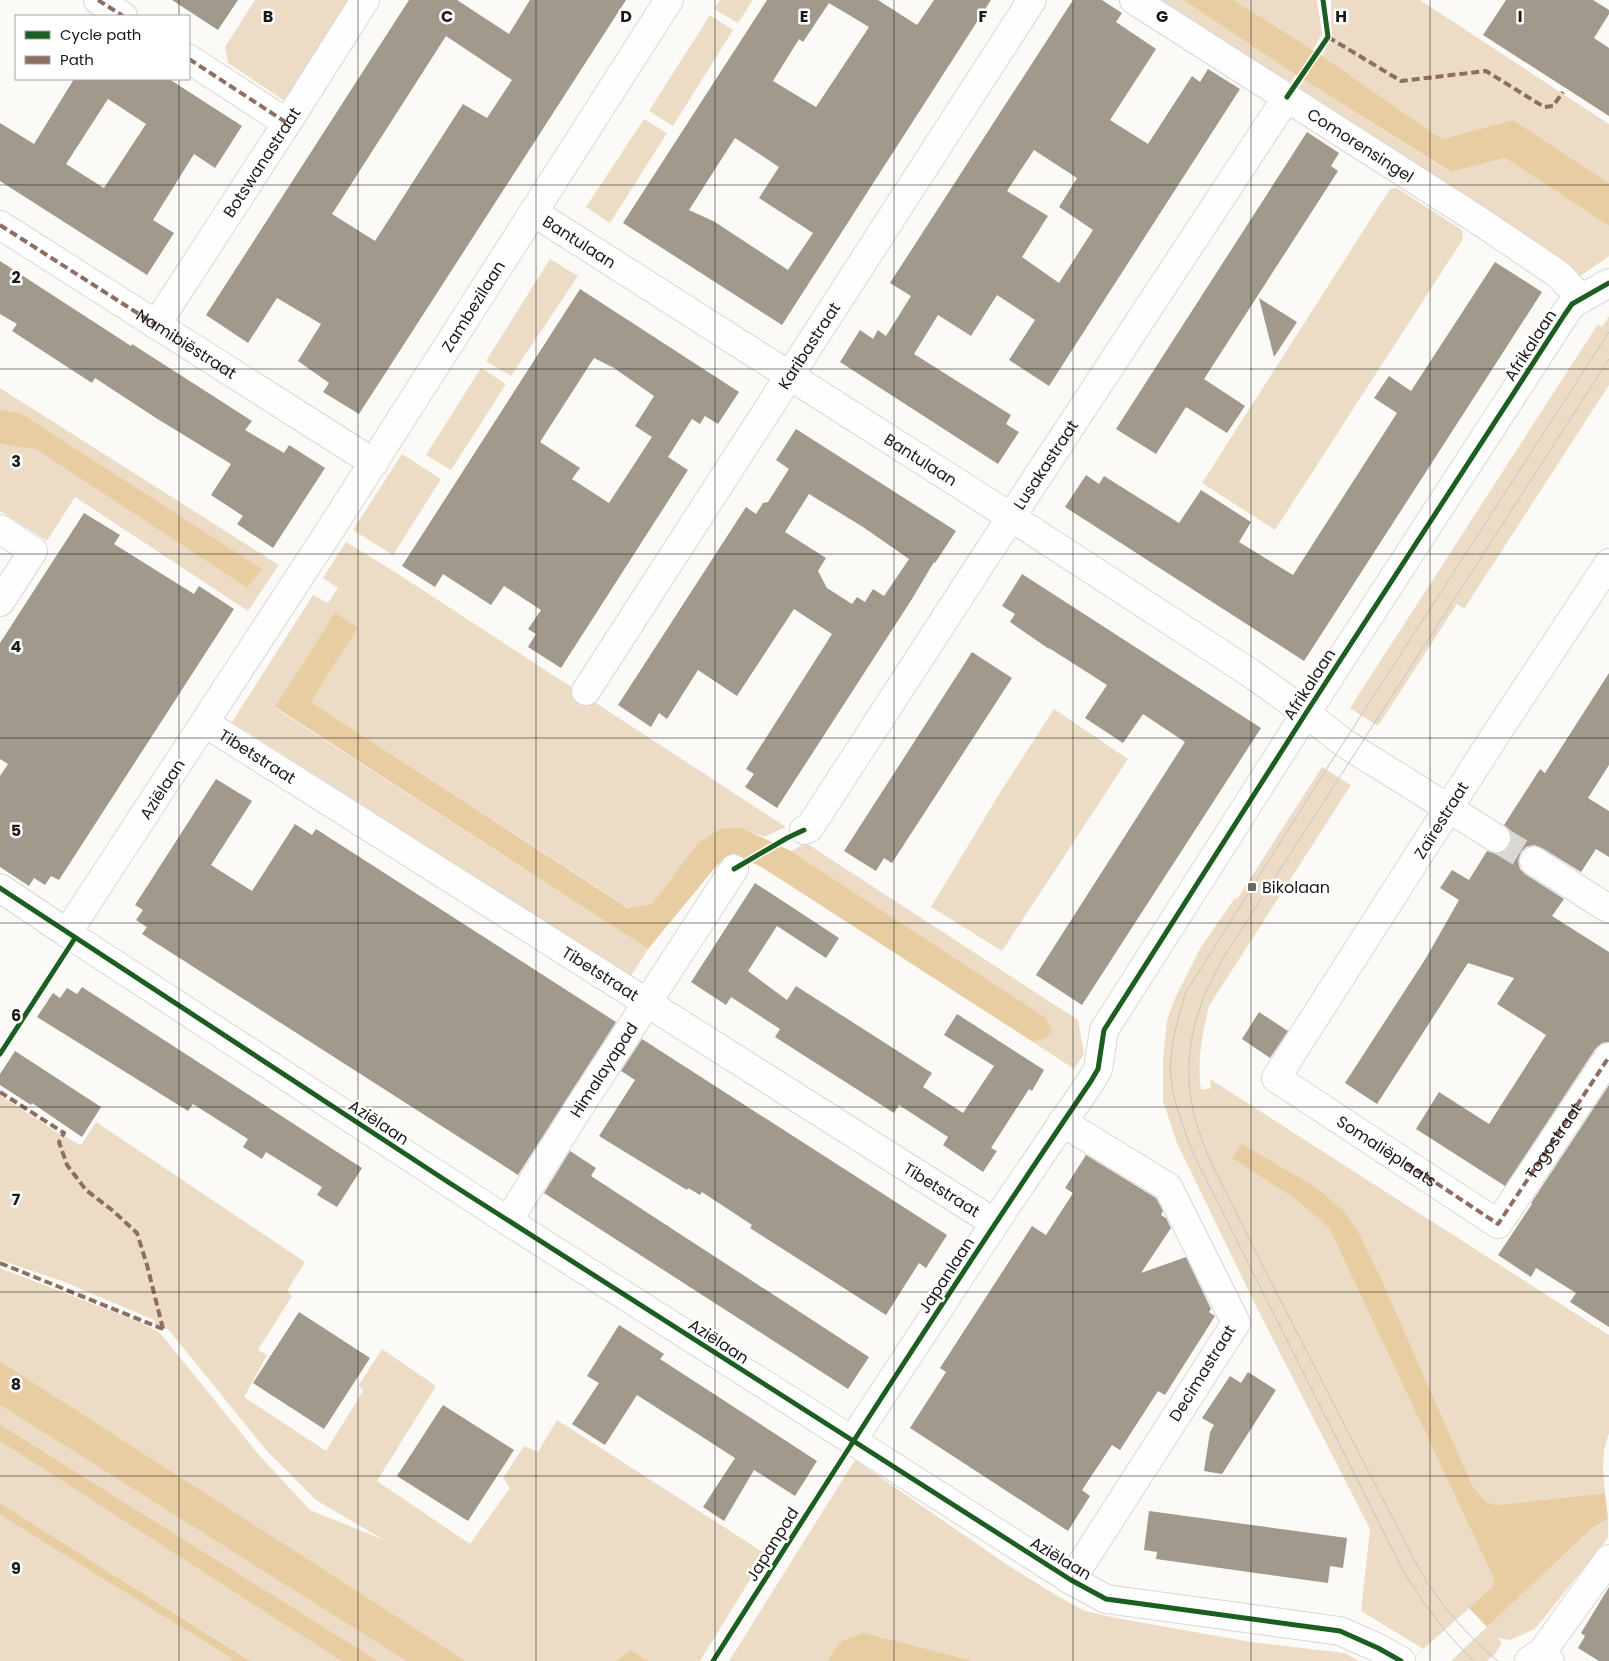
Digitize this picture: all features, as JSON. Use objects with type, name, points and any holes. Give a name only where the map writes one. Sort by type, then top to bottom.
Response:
[{"type":"street","points":[[98,0],[121,15]]},
{"type":"street","name":"Botswanastraat","points":[[156,325],[365,0]]},
{"type":"street","name":"Zambezilaan","points":[[276,612],[374,463],[669,0]]},
{"type":"street","name":"Karibastraat","points":[[586,691],[1032,0]]},
{"type":"street","name":"Comorensingel","points":[[1134,0],[1478,220],[1550,269],[1570,285],[1581,298]]},
{"type":"street","points":[[190,60],[287,123]]},
{"type":"street","name":"Lusakastraat","points":[[804,830],[809,828],[819,813],[1287,98]]},
{"type":"street","name":"Bantulaan","points":[[533,212],[1252,674],[1306,713]]},
{"type":"street","name":"Namibiëstraat","points":[[0,225],[374,463]]},
{"type":"street","name":"Afrikalaan","points":[[1062,1122],[1098,1068],[1104,1030],[1306,713],[1565,314],[1572,304],[1609,283]]},
{"type":"street","points":[[0,529],[33,551],[0,602]]},
{"type":"street","name":"Zaïrestraat","points":[[1276,1078],[1448,809],[1609,563]]},
{"type":"street","name":"Aziëlaan","points":[[276,612],[67,933],[508,1221],[1071,1580],[1106,1599],[1340,1631],[1378,1648],[1400,1661]]},
{"type":"street","points":[[1306,713],[1344,743],[1496,838]]},
{"type":"street","name":"Tibetstraat","points":[[205,723],[995,1223]]},
{"type":"street","points":[[1534,861],[1609,909]]},
{"type":"street","name":"Himalayapad","points":[[508,1221],[734,869]]},
{"type":"street","points":[[0,888],[67,933]]},
{"type":"street","name":"Togostraat","points":[[1498,1224],[1609,1057]]},
{"type":"street","name":"Somaliëplaats","points":[[1276,1078],[1498,1224]]},
{"type":"street","name":"Japanlaan","points":[[852,1441],[1062,1122]]},
{"type":"street","name":"Decimastraat","points":[[1062,1122],[1168,1187],[1236,1323],[1071,1580]]},
{"type":"street","points":[[1540,1659],[1609,1559]]},
{"type":"shaded area","points":[[255,0],[354,0],[286,102],[228,63],[225,47]]},
{"type":"shaded area","points":[[720,0],[753,0],[738,23],[714,9]]},
{"type":"shaded area","points":[[1148,0],[1183,0],[1296,74],[1287,89]]},
{"type":"shaded area","points":[[1183,0],[1233,0],[1322,56],[1442,139],[1513,120],[1609,183],[1609,226],[1505,158],[1451,172],[1304,80]]},
{"type":"shaded area","points":[[1233,0],[1317,0],[1322,34],[1312,51]]},
{"type":"shaded area","points":[[1331,0],[1420,0],[1609,124],[1609,183],[1513,120],[1442,139],[1322,56],[1332,37]]},
{"type":"shaded area","points":[[710,15],[733,30],[673,126],[649,111]]},
{"type":"shaded area","points":[[1304,80],[1450,172],[1505,158],[1609,226],[1609,256],[1579,277],[1296,93]]},
{"type":"shaded area","points":[[644,119],[667,133],[610,223],[586,207]]},
{"type":"shaded area","points":[[1397,188],[1462,230],[1463,239],[1275,530],[1202,483],[1390,189]]},
{"type":"shaded area","points":[[550,259],[578,276],[511,376],[486,361]]},
{"type":"shaded area","points":[[1609,316],[1609,385],[1464,609],[1457,604],[1378,726],[1350,708],[1598,324],[1602,327]]},
{"type":"shaded area","points":[[481,368],[506,384],[451,470],[426,455]]},
{"type":"shaded area","points":[[0,388],[279,565],[248,611],[75,497],[47,541],[0,511],[0,444],[37,450],[247,588],[20,413],[0,409]]},
{"type":"shaded area","points":[[0,409],[20,413],[262,569],[247,588],[37,450],[0,444]]},
{"type":"shaded area","points":[[402,454],[441,479],[393,555],[353,530]]},
{"type":"shaded area","points":[[346,542],[786,827],[764,837],[742,828],[696,845],[652,904],[629,908],[311,702],[358,628],[275,708],[648,949],[631,976],[232,722],[313,595],[328,603],[338,588],[323,578]]},
{"type":"shaded area","points":[[335,613],[358,628],[311,702],[628,908],[652,904],[696,845],[720,829],[742,828],[791,851],[1045,1017],[1052,1030],[1046,1038],[1033,1042],[763,868],[733,853],[718,864],[648,949],[275,707]]},
{"type":"shaded area","points":[[1054,709],[1128,759],[1002,951],[931,907],[1001,791]]},
{"type":"shaded area","points":[[1322,767],[1351,785],[1209,1006],[1201,1048],[1201,1090],[1211,1088],[1210,1079],[1609,1335],[1609,1433],[1604,1450],[1603,1468],[1605,1493],[1496,1505],[1485,1501],[1472,1485],[1381,1278],[1358,1231],[1232,1158],[1295,1199],[1329,1228],[1494,1579],[1492,1587],[1469,1608],[1487,1627],[1592,1528],[1608,1519],[1608,1538],[1535,1629],[1510,1640],[1498,1638],[1502,1643],[1495,1654],[1487,1661],[1443,1661],[1361,1611],[1370,1529],[1257,1308],[1177,1143],[1163,1101],[1163,1059],[1167,1020],[1175,998],[1201,947],[1235,898],[1237,899]]},
{"type":"shaded area","points":[[806,843],[1078,1020],[1084,1054],[1074,1069],[1033,1042],[1046,1038],[1045,1017],[791,851]]},
{"type":"shaded area","points":[[0,1095],[58,1133],[81,1145],[96,1122],[305,1262],[287,1291],[292,1296],[258,1350],[267,1355],[244,1397],[326,1451],[363,1391],[359,1385],[382,1349],[436,1386],[377,1481],[470,1544],[510,1488],[503,1478],[524,1446],[538,1452],[557,1420],[766,1554],[700,1661],[649,1661],[630,1650],[616,1661],[466,1661],[0,1361],[0,1268],[142,1323],[160,1333],[259,1455],[310,1510],[384,1540],[316,1500],[267,1451],[168,1329],[156,1328],[154,1320],[62,1281],[0,1260]]},
{"type":"shaded area","points":[[1242,1144],[1315,1187],[1343,1210],[1358,1231],[1381,1278],[1472,1485],[1485,1501],[1496,1505],[1605,1493],[1608,1519],[1592,1528],[1451,1661],[1410,1661],[1492,1587],[1494,1579],[1329,1228],[1295,1199],[1232,1158]]},
{"type":"shaded area","points":[[0,1361],[466,1661],[406,1661],[0,1405]]},
{"type":"shaded area","points":[[0,1405],[406,1661],[378,1661],[0,1424]]},
{"type":"shaded area","points":[[0,1424],[378,1661],[341,1661],[0,1441]]},
{"type":"shaded area","points":[[0,1441],[341,1661],[251,1661],[0,1503]]},
{"type":"shaded area","points":[[855,1460],[1009,1566],[1085,1611],[1251,1642],[1345,1653],[1359,1661],[974,1661],[864,1633],[841,1641],[827,1661],[729,1661]]},
{"type":"shaded area","points":[[0,1503],[251,1661],[232,1661],[228,1656],[0,1515]]},
{"type":"shaded area","points":[[0,1515],[228,1656],[232,1661],[0,1661]]},
{"type":"shaded area","points":[[863,1633],[974,1661],[827,1661],[841,1641]]},
{"type":"shaded area","points":[[630,1650],[649,1661],[616,1661]]},
{"type":"pier","points":[[1469,1608],[1487,1627],[1451,1661],[1410,1661]]},
{"type":"building","points":[[172,0],[238,0],[218,30]]},
{"type":"building","points":[[409,0],[457,0],[509,34],[530,0],[626,0],[359,414],[323,392],[329,383],[298,361],[321,324],[277,298],[248,343],[206,315]],"holes":[[[446,36],[512,80],[487,118],[463,104],[375,241],[332,214]]]},
{"type":"building","points":[[767,0],[878,0],[917,25],[934,0],[991,0],[782,325],[623,223]],"holes":[[[829,3],[869,27],[816,107],[773,81],[799,39],[803,42]],[[735,138],[779,167],[759,198],[813,233],[788,270],[715,222],[689,210]]]},
{"type":"building","points":[[1073,0],[1102,0],[1122,13],[1116,22],[1156,49],[1110,120],[1148,144],[1192,76],[1200,82],[1208,69],[1240,89],[1049,386],[1009,360],[1035,320],[997,295],[971,336],[938,315],[914,354],[1011,415],[1006,424],[1019,432],[998,464],[840,362],[860,330],[873,339],[878,330],[886,336],[911,296],[890,283]],"holes":[[[1034,150],[1077,178],[1059,207],[1093,230],[1059,283],[1022,257],[1048,216],[1007,191]]]},
{"type":"building","points":[[1506,0],[1593,0],[1609,10],[1609,14],[1594,38],[1609,48],[1609,116],[1483,35]]},
{"type":"building","points":[[73,80],[171,80],[242,126],[215,168],[194,154],[153,220],[174,233],[147,275],[0,181],[0,123],[34,144]],"holes":[[[108,99],[146,124],[104,188],[66,164]]]},
{"type":"building","points":[[1307,132],[1339,153],[1331,166],[1338,171],[1204,379],[1245,406],[1227,433],[1186,407],[1156,454],[1116,429]]},
{"type":"building","points":[[0,261],[131,346],[132,344],[252,421],[245,430],[284,453],[289,445],[325,468],[273,548],[237,524],[243,516],[211,495],[231,464],[95,378],[92,383],[12,331],[17,324],[0,314]]},
{"type":"building","points":[[1495,262],[1542,292],[1304,661],[1065,507],[1086,475],[1099,484],[1104,476],[1179,523],[1201,490],[1251,522],[1239,542],[1293,575],[1397,413],[1374,398],[1389,376],[1411,391]]},
{"type":"building","points":[[580,289],[739,392],[718,424],[705,416],[700,424],[692,419],[668,457],[688,470],[561,668],[528,647],[536,634],[528,629],[541,610],[504,586],[491,605],[443,574],[435,587],[402,566]],"holes":[[[594,358],[614,368],[654,396],[635,426],[652,437],[609,503],[572,479],[580,468],[540,442]]]},
{"type":"building","points":[[1259,298],[1297,322],[1274,357]]},
{"type":"building","points":[[796,429],[956,531],[934,562],[777,808],[745,787],[754,774],[746,769],[832,634],[794,609],[737,696],[698,670],[667,719],[659,713],[651,727],[618,705],[746,507],[756,514],[763,503],[768,502],[789,469],[776,460]],"holes":[[[809,494],[863,527],[909,559],[884,596],[873,589],[865,602],[857,597],[852,604],[827,588],[818,571],[826,558],[785,532]]]},
{"type":"building","points":[[84,513],[120,535],[114,544],[194,594],[199,586],[234,609],[59,880],[51,876],[45,885],[34,878],[29,886],[0,867],[0,776],[8,764],[0,759],[0,643]]},
{"type":"building","points":[[1022,574],[1261,728],[1082,1005],[1036,975],[1185,742],[1143,714],[1123,743],[1085,718],[1107,685],[1010,622],[1015,614],[1002,606]]},
{"type":"building","points":[[972,652],[1012,678],[892,863],[884,858],[876,871],[844,851]]},
{"type":"building","points":[[1609,673],[1609,765],[1588,798],[1609,811],[1609,857],[1596,849],[1581,872],[1534,845],[1526,847],[1521,852],[1518,861],[1520,869],[1525,874],[1564,899],[1552,916],[1609,952],[1609,1042],[1602,1043],[1596,1048],[1505,1186],[1416,1129],[1439,1092],[1489,1124],[1546,1035],[1497,1004],[1514,978],[1468,963],[1377,1104],[1345,1083],[1426,958],[1459,900],[1440,888],[1452,870],[1469,880],[1487,851],[1496,854],[1504,852],[1509,847],[1512,838],[1510,830],[1504,825],[1540,769],[1545,773]]},
{"type":"building","points":[[216,779],[252,801],[211,865],[252,891],[295,824],[312,835],[316,829],[616,1022],[518,1175],[142,934],[147,927],[136,920],[143,910],[135,905]]},
{"type":"building","points":[[755,883],[839,938],[826,958],[777,926],[748,971],[787,1000],[796,986],[932,1073],[923,1087],[963,1113],[994,1066],[944,1035],[957,1014],[1044,1070],[1032,1091],[1029,1089],[991,1148],[997,1151],[983,1172],[943,1145],[948,1137],[899,1105],[894,1113],[775,1037],[780,1029],[731,997],[726,1005],[691,982]]},
{"type":"building","points":[[82,987],[362,1168],[337,1207],[317,1195],[322,1187],[266,1152],[262,1159],[243,1147],[248,1139],[193,1104],[188,1111],[37,1017],[53,993],[60,998],[67,988],[77,994]]},
{"type":"building","points":[[1259,1012],[1288,1031],[1270,1058],[1242,1039]]},
{"type":"building","points":[[642,1039],[947,1235],[926,1268],[919,1263],[886,1315],[750,1228],[752,1225],[702,1192],[700,1195],[688,1188],[687,1190],[599,1136],[635,1080],[621,1071]]},
{"type":"building","points":[[15,1051],[101,1107],[82,1137],[32,1103],[31,1105],[0,1085],[0,1074]]},
{"type":"building","points":[[1609,1085],[1609,1327],[1570,1302],[1576,1293],[1536,1268],[1531,1277],[1498,1255]]},
{"type":"building","points":[[570,1151],[596,1168],[591,1176],[869,1357],[848,1389],[544,1193]]},
{"type":"building","points":[[1086,1155],[1156,1198],[1163,1211],[1161,1215],[1166,1218],[1171,1228],[1141,1273],[1186,1257],[1211,1309],[1209,1312],[1215,1316],[1165,1395],[1158,1391],[1120,1450],[1112,1445],[1082,1490],[1090,1496],[1068,1531],[910,1428],[946,1372],[940,1368],[1032,1226],[1046,1235],[1073,1193],[1065,1188]]},
{"type":"building","points":[[299,1312],[370,1358],[324,1429],[253,1383]]},
{"type":"building","points":[[619,1325],[664,1354],[660,1359],[817,1461],[795,1496],[754,1470],[724,1521],[703,1507],[735,1458],[637,1395],[605,1445],[572,1424],[599,1383],[587,1376]]},
{"type":"building","points":[[1248,1372],[1276,1390],[1222,1474],[1204,1471],[1210,1432],[1214,1425],[1202,1418],[1230,1376],[1241,1383]]},
{"type":"building","points":[[443,1405],[514,1450],[468,1521],[397,1476]]},
{"type":"building","points":[[1149,1511],[1347,1538],[1343,1568],[1330,1566],[1328,1583],[1156,1559],[1157,1552],[1144,1550]]},
{"type":"building","points":[[1609,1587],[1609,1661],[1599,1661],[1578,1648],[1585,1636],[1581,1633]]},
{"type":"tunnel","points":[[1496,838],[1534,861]]},
{"type":"tram line","points":[[1474,1661],[1435,1618],[1402,1569],[1193,1153],[1174,1098],[1170,1068],[1171,1057],[1174,1035],[1186,992],[1331,762],[1609,332]]},
{"type":"tram line","points":[[1498,1661],[1465,1630],[1430,1587],[1362,1459],[1210,1159],[1194,1113],[1189,1080],[1189,1063],[1193,1031],[1198,1015],[1209,985],[1225,955],[1609,359]]},
{"type":"marked path","points":[[98,0],[121,15]]},
{"type":"marked path","points":[[1328,37],[1401,81],[1486,71],[1544,107],[1553,106],[1563,92]]},
{"type":"marked path","points":[[190,60],[287,123]]},
{"type":"marked path","points":[[0,225],[156,325]]},
{"type":"marked path","points":[[1406,1163],[1498,1224],[1609,1057]]},
{"type":"marked path","points":[[0,1092],[64,1133],[59,1142],[67,1165],[86,1190],[137,1233],[163,1329]]},
{"type":"marked path","points":[[0,1263],[163,1329]]},
{"type":"cycle path","points":[[1287,97],[1328,37],[1323,0]]},
{"type":"cycle path","name":"Japanpad","points":[[713,1661],[947,1297],[1091,1081],[1098,1069],[1104,1030],[1306,713],[1565,314],[1572,304],[1609,283]]},
{"type":"cycle path","points":[[734,869],[804,830]]},
{"type":"cycle path","points":[[0,888],[448,1182],[1071,1580],[1106,1599],[1340,1631],[1378,1648],[1401,1661]]},
{"type":"cycle path","points":[[0,1054],[75,938]]},
{"type":"place","name":"Bikolaan","points":[[1252,887]]}]
